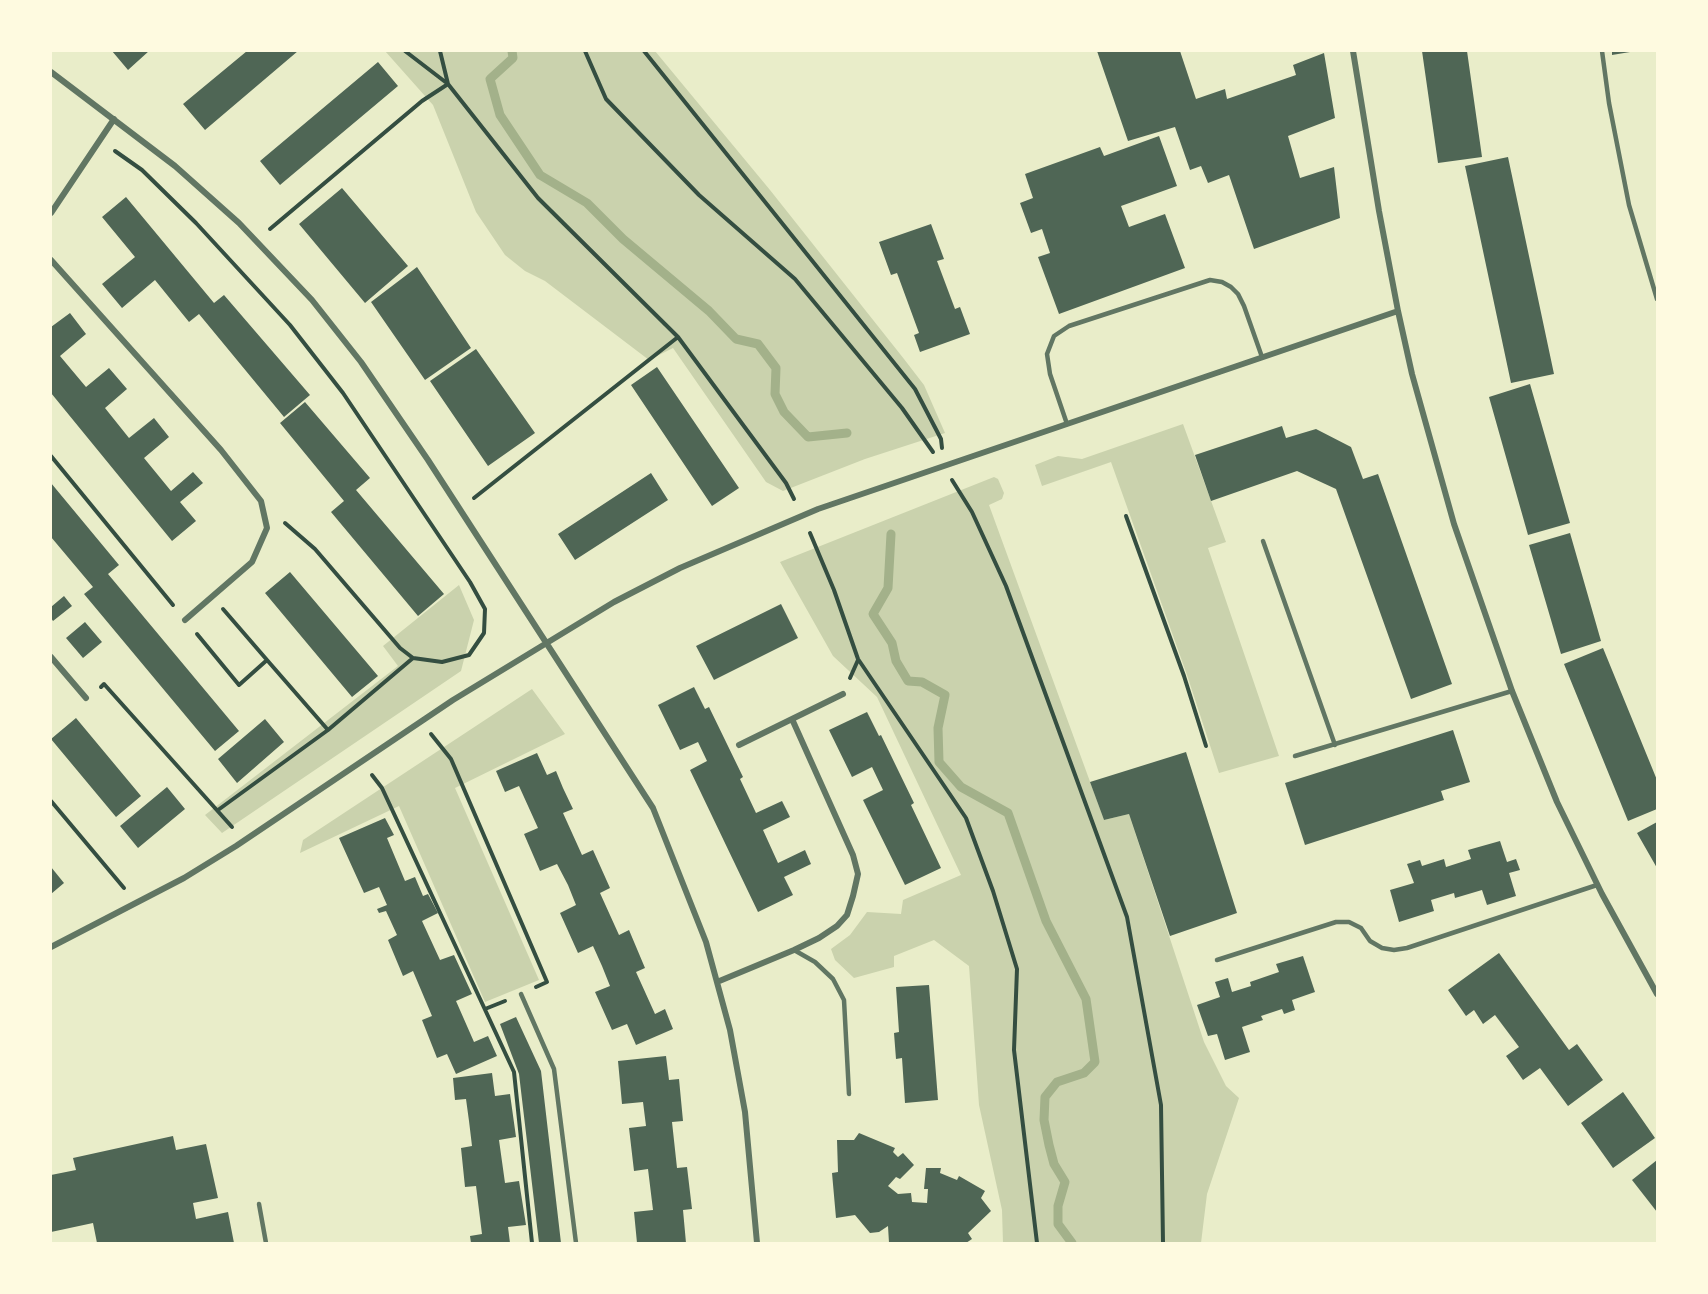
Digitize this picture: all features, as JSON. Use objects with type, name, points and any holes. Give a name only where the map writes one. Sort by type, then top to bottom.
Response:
[{"type":"street","points":[[1353,51],[1379,212],[1398,311],[1412,374],[1454,524],[1512,691],[1557,802],[1597,885],[1657,994]]},
{"type":"street","points":[[51,72],[174,166],[255,240],[312,300],[361,362],[428,460],[653,808],[706,942],[730,1030],[745,1112],[757,1243]]},
{"type":"street","points":[[51,213],[114,119]]},
{"type":"street","points":[[51,260],[221,450],[261,501],[267,528],[252,562],[185,620]]},
{"type":"street","points":[[51,947],[184,878],[243,842],[421,722],[545,643],[614,602],[680,568],[802,515],[904,478],[1398,311]]},
{"type":"street","points":[[51,657],[86,698]]},
{"type":"street","points":[[739,745],[843,694]]},
{"type":"street","points":[[717,982],[794,950],[837,926],[847,915],[854,896],[858,874],[853,855],[792,719]]},
{"type":"lane","points":[[1602,51],[1609,103],[1629,206],[1657,299]]},
{"type":"lane","points":[[1067,424],[1050,374],[1047,354],[1054,336],[1069,326],[1210,280],[1222,282],[1238,294],[1262,357]]},
{"type":"lane","points":[[1263,542],[1335,745]]},
{"type":"lane","points":[[1295,756],[1512,691]]},
{"type":"lane","points":[[1217,960],[1336,922],[1349,922],[1361,928],[1370,941],[1382,948],[1394,950],[1407,948],[1597,885]]},
{"type":"lane","points":[[794,950],[815,962],[833,979],[844,1000],[849,1094]]},
{"type":"lane","points":[[521,994],[554,1069],[576,1243]]},
{"type":"lane","points":[[259,1204],[266,1243]]},
{"type":"path","points":[[405,51],[448,84],[538,198],[678,337],[786,483],[834,590],[858,659],[966,818],[993,891],[1017,969],[1014,1050],[1037,1243]]},
{"type":"path","points":[[440,51],[448,84]]},
{"type":"path","points":[[585,51],[606,99],[699,195],[795,279],[902,408],[972,512],[1006,586],[1127,917],[1161,1105],[1163,1243]]},
{"type":"path","points":[[644,51],[915,389],[941,439],[943,466]]},
{"type":"path","points":[[255,240],[422,101],[448,84]]},
{"type":"path","points":[[100,141],[150,178],[196,223],[290,325],[343,393],[470,582],[485,609],[484,633],[469,655],[442,662],[413,658],[400,648],[315,549],[261,501]]},
{"type":"path","points":[[457,507],[481,493],[678,337]]},
{"type":"path","points":[[51,456],[238,685],[267,660]]},
{"type":"path","points":[[1126,516],[1184,676],[1206,746]]},
{"type":"path","points":[[213,597],[328,730]]},
{"type":"path","points":[[218,810],[328,730],[413,658]]},
{"type":"path","points":[[86,698],[104,684],[218,810],[243,842]]},
{"type":"path","points":[[421,722],[451,759],[547,982],[485,1010]]},
{"type":"path","points":[[363,762],[382,788],[514,1072],[532,1243]]},
{"type":"path","points":[[51,801],[135,903]]},
{"type":"green space","points":[[385,51],[655,51],[770,190],[924,385],[945,433],[865,459],[783,491],[766,482],[673,348],[649,360],[545,281],[525,271],[505,255],[476,212],[433,105]]},
{"type":"green space","points":[[1183,424],[1226,542],[1208,548],[1279,756],[1219,773],[1187,675],[1111,462],[1042,486],[1035,465],[1058,456],[1082,459]]},
{"type":"green space","points":[[994,477],[998,479],[1004,493],[1002,499],[989,505],[1104,820],[1129,814],[1204,1042],[1226,1086],[1239,1098],[1207,1194],[1201,1243],[1003,1243],[1002,1210],[979,1105],[969,966],[934,940],[894,956],[894,967],[854,978],[835,960],[831,949],[850,935],[867,912],[901,914],[903,900],[961,875],[877,697],[833,656],[780,562]]},
{"type":"green space","points":[[459,585],[474,620],[461,671],[222,833],[205,815],[398,666],[383,646]]},
{"type":"green space","points":[[532,689],[565,734],[455,788],[539,980],[485,1002],[399,806],[300,853],[303,840]]},
{"type":"building","points":[[112,51],[149,51],[128,70]]},
{"type":"building","points":[[247,51],[298,51],[205,130],[183,104]]},
{"type":"building","points":[[1097,51],[1180,51],[1196,99],[1225,89],[1227,99],[1296,75],[1293,65],[1324,53],[1335,118],[1288,136],[1300,178],[1334,167],[1340,218],[1254,249],[1229,175],[1208,183],[1201,166],[1190,170],[1175,127],[1128,141]]},
{"type":"building","points":[[1422,51],[1467,51],[1482,157],[1438,163]]},
{"type":"building","points":[[1612,51],[1629,51],[1630,52],[1612,55]]},
{"type":"building","points":[[378,62],[398,86],[280,185],[260,161]]},
{"type":"building","points":[[1159,136],[1177,186],[1121,206],[1129,227],[1165,214],[1185,268],[1059,314],[1038,257],[1050,253],[1042,229],[1031,233],[1020,203],[1033,198],[1025,174],[1100,147],[1104,156]]},
{"type":"building","points":[[1508,157],[1554,374],[1511,383],[1465,166]]},
{"type":"building","points":[[342,188],[408,266],[365,303],[299,224]]},
{"type":"building","points":[[126,197],[214,303],[224,295],[310,395],[284,417],[199,314],[189,322],[155,280],[122,308],[102,284],[135,257],[102,217]]},
{"type":"building","points":[[931,224],[944,259],[937,261],[955,309],[960,307],[970,334],[920,352],[914,335],[919,333],[897,273],[891,275],[879,242]]},
{"type":"building","points":[[417,267],[471,348],[425,380],[371,302]]},
{"type":"building","points":[[70,313],[86,334],[60,356],[86,387],[109,368],[127,389],[105,408],[129,438],[154,418],[169,437],[144,458],[171,491],[193,472],[203,483],[180,502],[196,521],[172,541],[51,393],[51,327]]},
{"type":"building","points":[[476,349],[535,433],[488,466],[430,381]]},
{"type":"building","points":[[657,367],[739,488],[712,506],[631,385]]},
{"type":"building","points":[[1530,384],[1570,523],[1528,535],[1489,397]]},
{"type":"building","points":[[305,402],[370,478],[356,490],[444,594],[418,616],[331,512],[344,501],[280,423]]},
{"type":"building","points":[[1282,426],[1286,438],[1316,429],[1351,447],[1363,479],[1378,474],[1452,684],[1411,699],[1336,489],[1297,471],[1211,501],[1195,455]]},
{"type":"building","points":[[651,473],[668,500],[575,560],[558,534]]},
{"type":"building","points":[[51,483],[119,565],[108,574],[239,731],[215,751],[84,594],[93,587],[51,537]]},
{"type":"building","points":[[1570,533],[1601,641],[1561,654],[1529,545]]},
{"type":"building","points":[[290,572],[378,676],[352,697],[265,593]]},
{"type":"building","points":[[64,596],[72,606],[53,621],[51,607]]},
{"type":"building","points":[[781,604],[798,638],[714,680],[696,646]]},
{"type":"building","points":[[85,622],[102,642],[83,658],[66,638]]},
{"type":"building","points":[[1603,648],[1657,780],[1657,809],[1628,821],[1564,664]]},
{"type":"building","points":[[694,687],[705,709],[709,707],[743,777],[740,779],[756,813],[782,801],[790,817],[763,830],[778,863],[805,850],[811,864],[784,877],[793,895],[758,912],[690,770],[707,761],[698,742],[680,750],[658,705]]},
{"type":"building","points":[[867,712],[879,736],[881,735],[914,803],[911,805],[941,868],[905,885],[863,800],[883,790],[872,767],[852,777],[829,730]]},
{"type":"building","points":[[76,718],[141,796],[116,817],[51,739]]},
{"type":"building","points":[[265,719],[284,742],[237,783],[218,759]]},
{"type":"building","points":[[1453,730],[1470,782],[1441,791],[1444,800],[1305,845],[1285,783]]},
{"type":"building","points":[[1186,752],[1237,913],[1170,936],[1129,814],[1104,820],[1090,782]]},
{"type":"building","points":[[537,753],[547,775],[556,771],[573,809],[563,813],[582,855],[593,850],[610,888],[600,893],[619,935],[629,930],[645,968],[636,972],[655,1014],[665,1009],[673,1029],[636,1045],[627,1024],[612,1030],[595,992],[610,986],[602,966],[593,946],[578,953],[560,913],[576,905],[568,885],[557,864],[540,871],[524,834],[538,828],[519,786],[505,792],[496,771]]},
{"type":"building","points":[[167,787],[185,809],[138,848],[120,826]]},
{"type":"building","points":[[385,818],[394,835],[387,838],[405,881],[415,877],[423,896],[428,894],[438,913],[422,921],[440,960],[454,955],[472,994],[456,1001],[474,1042],[488,1036],[497,1056],[456,1074],[447,1054],[437,1058],[422,1020],[432,1016],[413,971],[403,976],[388,940],[397,935],[386,911],[379,913],[377,909],[387,905],[379,887],[364,893],[339,838]]},
{"type":"building","points":[[1657,822],[1657,868],[1637,833]]},
{"type":"building","points":[[1500,841],[1507,862],[1516,859],[1520,870],[1509,873],[1516,896],[1487,905],[1482,890],[1455,898],[1454,893],[1431,900],[1434,911],[1399,922],[1390,890],[1414,883],[1407,864],[1420,860],[1422,866],[1444,859],[1446,867],[1471,859],[1468,850]]},
{"type":"building","points":[[51,867],[64,883],[51,894]]},
{"type":"building","points":[[1499,953],[1569,1050],[1577,1044],[1603,1080],[1568,1106],[1540,1068],[1523,1080],[1506,1056],[1519,1047],[1495,1015],[1483,1024],[1474,1010],[1466,1016],[1448,990]]},
{"type":"building","points":[[1303,956],[1315,992],[1292,1000],[1295,1010],[1284,1014],[1282,1009],[1261,1016],[1263,1020],[1242,1027],[1250,1052],[1225,1060],[1217,1034],[1208,1036],[1197,1005],[1220,997],[1215,982],[1228,978],[1232,992],[1251,986],[1250,982],[1279,972],[1276,964]]},
{"type":"building","points":[[929,985],[938,1100],[905,1103],[902,1058],[896,1059],[894,1033],[899,1032],[896,987]]},
{"type":"building","points":[[516,1017],[541,1071],[561,1243],[539,1243],[519,1074],[500,1024]]},
{"type":"building","points":[[666,1056],[669,1080],[679,1079],[683,1121],[672,1122],[677,1168],[687,1167],[692,1209],[683,1210],[686,1243],[637,1243],[634,1212],[653,1210],[648,1169],[634,1171],[629,1128],[646,1126],[643,1102],[622,1104],[618,1061]]},
{"type":"building","points":[[492,1073],[495,1096],[510,1094],[516,1137],[499,1140],[505,1183],[519,1181],[526,1225],[508,1227],[510,1243],[471,1243],[470,1236],[482,1234],[476,1186],[465,1187],[461,1148],[472,1146],[466,1099],[455,1100],[453,1078]]},
{"type":"building","points":[[1623,1092],[1655,1138],[1613,1168],[1581,1123]]},
{"type":"building","points":[[859,1133],[895,1148],[893,1152],[898,1157],[903,1153],[914,1165],[900,1179],[896,1177],[888,1186],[898,1194],[911,1193],[912,1202],[927,1203],[928,1189],[924,1189],[926,1168],[941,1168],[940,1173],[957,1180],[959,1176],[985,1191],[981,1198],[991,1211],[968,1233],[972,1239],[966,1243],[889,1243],[888,1226],[879,1232],[870,1233],[855,1215],[836,1218],[832,1173],[838,1172],[837,1140],[854,1140]]},
{"type":"building","points":[[173,1136],[176,1150],[206,1144],[218,1198],[193,1203],[196,1219],[228,1212],[234,1243],[97,1243],[93,1223],[51,1232],[51,1175],[76,1170],[73,1158]]},
{"type":"building","points":[[1657,1160],[1657,1212],[1632,1180]]},
{"type":"waterway","points":[[512,51],[513,58],[490,79],[500,115],[540,175],[587,203],[623,239],[709,311],[736,339],[758,344],[776,368],[775,394],[784,412],[808,437],[847,433]]},
{"type":"waterway","points":[[891,534],[888,588],[873,614],[892,643],[896,661],[908,681],[922,682],[945,695],[938,728],[939,762],[961,787],[1008,813],[1046,921],[1086,999],[1095,1062],[1084,1073],[1057,1082],[1045,1097],[1044,1120],[1049,1145],[1054,1164],[1065,1182],[1058,1206],[1058,1224],[1072,1243]]}]
